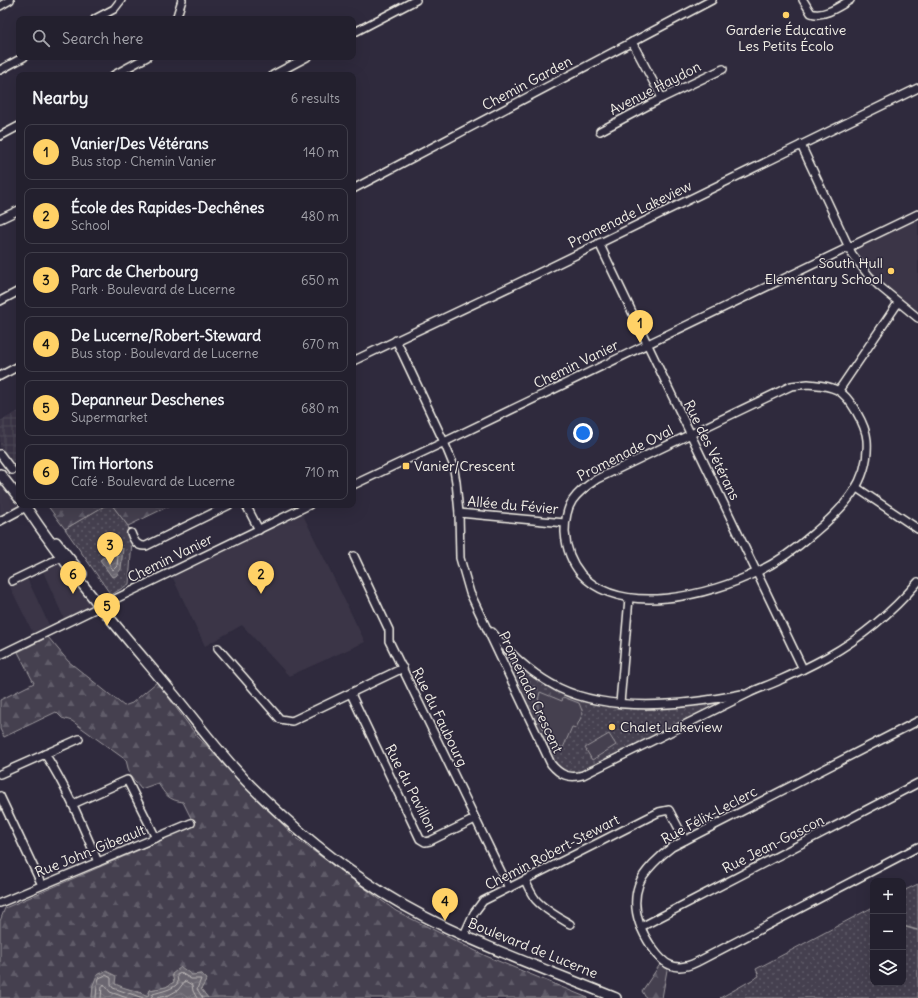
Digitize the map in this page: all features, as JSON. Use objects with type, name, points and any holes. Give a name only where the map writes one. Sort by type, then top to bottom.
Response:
[{"type":"main road","points":[[0,474],[16,494]]},
{"type":"main road","name":"Boulevard de Lucerne","points":[[27,508],[63,556],[170,689],[252,787],[321,849],[381,892],[401,904],[464,935],[616,998]]},
{"type":"street","points":[[0,6],[10,0]]},
{"type":"street","points":[[101,16],[114,9],[121,0]]},
{"type":"street","points":[[177,16],[182,0]]},
{"type":"street","points":[[356,31],[416,0]]},
{"type":"street","name":"Chemin Garden","points":[[356,188],[712,0]]},
{"type":"street","points":[[804,0],[808,9],[815,14],[826,12],[850,0]]},
{"type":"street","points":[[632,42],[662,98]]},
{"type":"street","points":[[0,70],[18,60]]},
{"type":"street","points":[[120,72],[142,60]]},
{"type":"street","points":[[279,72],[301,60]]},
{"type":"street","name":"Avenue Haydon","points":[[600,131],[662,98],[723,69]]},
{"type":"street","name":"Promenade Lakeview","points":[[356,360],[918,88]]},
{"type":"street","points":[[0,136],[16,128]]},
{"type":"street","points":[[801,145],[849,248],[869,276],[898,303],[918,318]]},
{"type":"street","points":[[0,219],[16,214]]},
{"type":"street","name":"Chemin Vanier","points":[[356,483],[444,442],[918,214]]},
{"type":"street","name":"Rue des Vétérans","points":[[599,243],[803,669]]},
{"type":"street","points":[[0,301],[16,293]]},
{"type":"street","points":[[838,390],[898,303]]},
{"type":"street","name":"Promenade Crescent","points":[[396,340],[453,464],[459,513],[460,558],[470,593],[551,764],[563,775],[570,777],[583,774],[750,692],[827,657],[851,642],[888,612],[918,582]]},
{"type":"street","points":[[0,376],[16,368]]},
{"type":"street","name":"Promenade Oval","points":[[808,384],[823,385],[838,390],[852,404],[862,420],[867,438],[867,455],[865,466],[857,488],[826,524],[790,553],[757,573],[717,588],[695,594],[674,597],[628,598],[612,594],[600,589],[587,580],[577,569],[570,557],[566,541],[566,513],[578,492],[586,486],[597,479],[792,386],[808,384]]},
{"type":"street","points":[[0,454],[12,470]]},
{"type":"street","points":[[857,488],[918,529]]},
{"type":"street","points":[[0,521],[22,508]]},
{"type":"street","points":[[131,533],[134,541],[140,546],[146,546],[223,508]]},
{"type":"street","points":[[248,508],[259,530]]},
{"type":"street","name":"Chemin Vanier","points":[[0,655],[303,508]]},
{"type":"street","name":"Allée du Févier","points":[[459,513],[565,523]]},
{"type":"street","points":[[12,581],[63,556]]},
{"type":"street","name":"Rue du Faubourg","points":[[354,556],[389,630],[389,641],[509,888]]},
{"type":"street","points":[[620,703],[628,598]]},
{"type":"street","name":"Promenade Crescent","points":[[485,625],[498,640],[531,670],[559,688],[586,697],[620,703],[668,704],[728,697],[750,692]]},
{"type":"street","points":[[218,648],[280,719],[292,721],[403,668]]},
{"type":"street","name":"Rue du Pavillon","points":[[351,694],[420,839],[425,842],[430,841],[475,819]]},
{"type":"street","name":"Rue Félix-Leclerc","points":[[918,721],[672,847],[641,880],[636,903],[637,915],[645,937],[654,951],[671,966],[687,966],[918,847]]},
{"type":"street","points":[[0,774],[79,739]]},
{"type":"street","points":[[45,754],[55,769],[73,804],[98,862]]},
{"type":"street","points":[[73,804],[127,780],[156,838]]},
{"type":"street","name":"Rue Jean-Gascon","points":[[641,927],[918,784]]},
{"type":"street","points":[[0,796],[42,885]]},
{"type":"street","name":"Chemin Robert-Stewart","points":[[464,935],[474,913],[480,904],[659,812],[669,810],[685,840]]},
{"type":"street","name":"Rue John-Gibeault","points":[[0,903],[191,823]]},
{"type":"street","points":[[525,880],[532,895],[538,902],[570,924]]},
{"type":"shaded area","name":"South Hull Elementary School","points":[[918,214],[918,318],[879,286],[849,248]]},
{"type":"shaded area","points":[[16,413],[16,466],[0,447],[0,421]]},
{"type":"shaded area","points":[[0,480],[16,501],[16,508],[22,508],[24,511],[0,523]]},
{"type":"shaded area","points":[[300,509],[365,642],[289,676],[242,625],[205,646],[170,572]]},
{"type":"shaded area","points":[[61,558],[101,606],[66,623],[41,567]]},
{"type":"shaded area","points":[[27,578],[49,625],[33,633],[10,587]]},
{"type":"green space","points":[[49,508],[101,508],[65,529]]},
{"type":"green space","points":[[101,508],[114,508],[128,526],[132,540],[129,584],[111,595],[65,529]]},
{"type":"green space","points":[[114,508],[165,508],[128,526]]},
{"type":"green space","points":[[485,625],[545,680],[586,697],[646,704],[750,692],[576,777],[556,770]]},
{"type":"green space","points":[[48,637],[68,661],[124,706],[132,703],[157,682],[197,736],[297,839],[396,911],[486,956],[588,998],[208,998],[201,989],[207,979],[201,974],[193,975],[174,982],[166,987],[150,990],[148,996],[115,984],[93,985],[92,998],[0,998],[0,921],[5,908],[162,840],[193,822],[183,802],[174,800],[168,796],[158,783],[141,789],[130,776],[126,760],[72,721],[62,718],[56,712],[4,737],[0,729],[0,700],[34,683],[18,652]]},
{"type":"green space","points":[[540,692],[562,701],[563,697],[579,703],[583,713],[576,728],[572,727],[563,748],[549,737],[541,724],[538,709]]},
{"type":"green space","points":[[609,734],[616,745],[592,760],[585,748]]},
{"type":"green space","points":[[918,884],[918,998],[720,998],[759,976],[756,969],[870,909],[870,986],[906,986],[906,890]]},
{"type":"green space","points":[[663,960],[666,963],[667,970],[662,998],[646,998],[642,991]]},
{"type":"water","points":[[123,548],[121,569],[116,576],[112,577],[100,560],[113,551]]},
{"type":"water","points":[[181,967],[192,975],[201,974],[207,979],[201,989],[208,998],[92,998],[93,985],[97,975],[106,971],[116,976],[115,984],[148,996],[150,990],[166,987],[174,982],[172,974]]},
{"type":"waterway","points":[[906,927],[917,930]]},
{"type":"place","name":"Garderie Éducative Les Petits Écolo","points":[[786,15]]},
{"type":"place","name":"South Hull Elementary School","points":[[891,271]]},
{"type":"place","name":"Vanier/Des Vétérans","points":[[640,343]]},
{"type":"place","name":"Vanier/Crescent","points":[[406,466]]},
{"type":"place","name":"Parc de Cherbourg","points":[[110,565]]},
{"type":"place","name":"Tim Hortons","points":[[73,594]]},
{"type":"place","name":"École des Rapides-Dechênes","points":[[261,594]]},
{"type":"place","name":"Depanneur Deschenes","points":[[107,626]]},
{"type":"place","name":"Chalet Lakeview","points":[[612,727]]},
{"type":"place","name":"De Lucerne/Robert-Steward","points":[[445,921]]}]
